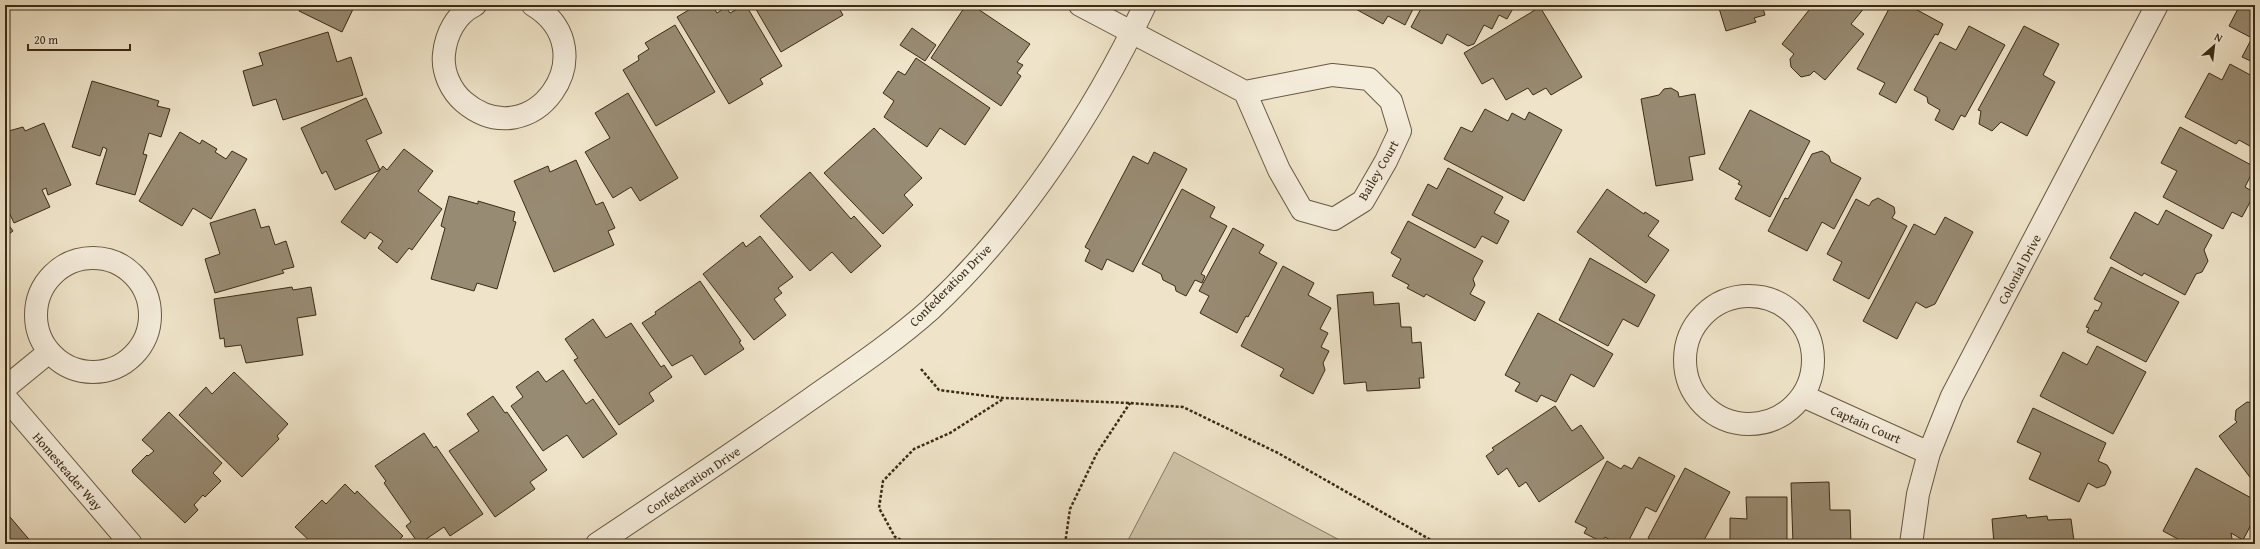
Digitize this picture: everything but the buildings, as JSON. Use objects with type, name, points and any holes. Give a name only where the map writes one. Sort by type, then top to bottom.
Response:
[{"type":"street","points":[[475,5],[469,8],[455,22],[446,40],[443,60],[447,80],[458,97],[473,110],[492,117],[512,118],[531,112],[547,101],[559,85],[564,66],[564,46],[557,28],[544,7]]},
{"type":"street","points":[[1080,5],[1245,92]]},
{"type":"street","name":"Confederation Drive","points":[[597,544],[717,465],[891,342],[931,308],[1000,235],[1064,147],[1132,33],[1145,5]]},
{"type":"street","name":"Colonial Drive","points":[[1911,544],[1918,494],[1929,453],[1952,396],[2157,5]]},
{"type":"street","name":"Bailey Court","points":[[1332,75],[1369,79],[1391,101],[1400,131],[1386,161],[1363,201],[1334,219],[1302,210],[1279,170],[1245,92],[1332,75]]},
{"type":"street","points":[[97,258],[116,263],[132,273],[144,287],[150,305],[151,324],[144,342],[133,357],[118,368],[99,372],[87,372],[63,364],[49,352],[39,336],[36,317],[38,298],[47,281],[61,268],[78,260],[97,258]]},
{"type":"street","points":[[1745,295],[1765,298],[1784,306],[1799,320],[1809,337],[1813,357],[1811,377],[1802,396],[1787,412],[1768,422],[1746,424],[1724,419],[1706,408],[1692,390],[1685,370],[1685,347],[1693,327],[1708,310],[1725,300],[1745,295]]},
{"type":"street","points":[[5,388],[49,352]]},
{"type":"street","name":"Captain Court","points":[[1802,396],[1929,453]]},
{"type":"street","name":"Homesteader Way","points":[[5,397],[131,544]]},
{"type":"path","points":[[921,369],[939,390],[1003,398],[1130,403],[1183,407],[1278,453],[1438,544]]},
{"type":"path","points":[[910,544],[895,536],[879,508],[883,481],[914,449],[950,433],[1003,398]]},
{"type":"path","points":[[1065,544],[1070,509],[1097,453],[1130,403]]},
{"type":"shaded area","points":[[1174,452],[1347,544],[1126,544]]}]
